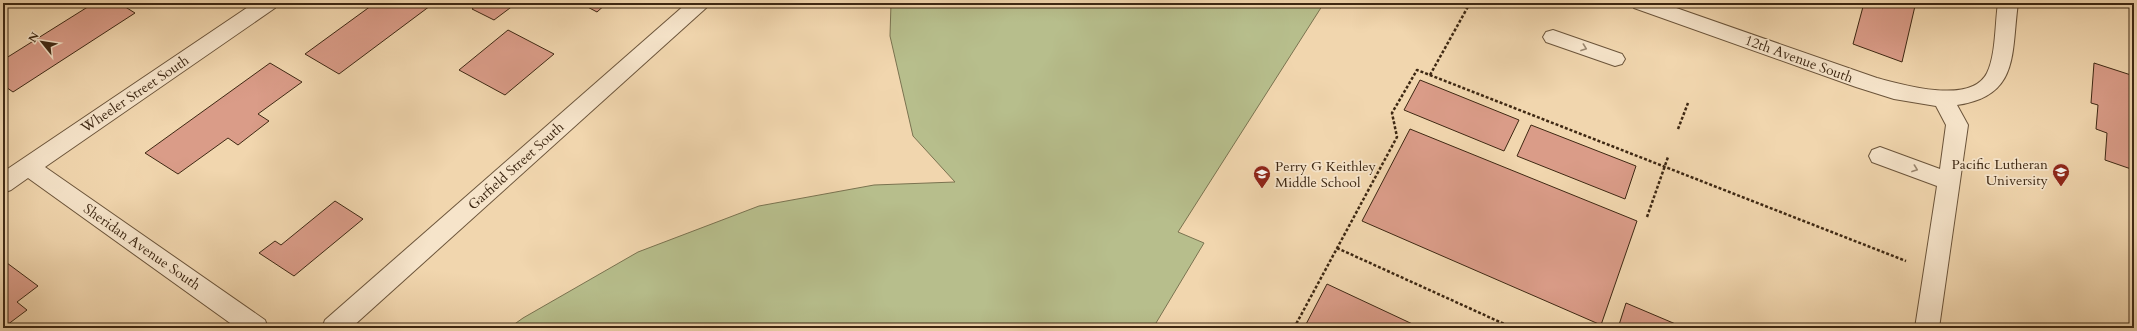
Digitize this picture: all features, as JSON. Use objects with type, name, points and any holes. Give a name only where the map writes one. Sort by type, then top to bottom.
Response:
[{"type":"street","name":"Wheeler Street South","points":[[3,184],[268,3]]},
{"type":"street","name":"Garfield Street South","points":[[334,328],[700,3]]},
{"type":"street","name":"12th Avenue South","points":[[1641,3],[1863,82],[1898,92],[1952,98]]},
{"type":"street","points":[[1927,328],[1957,125],[1952,98],[1988,87],[1996,77],[2008,3]]},
{"type":"street","points":[[1553,37],[1615,59]]},
{"type":"street","points":[[1880,156],[1949,181]]},
{"type":"street","name":"Sheridan Avenue South","points":[[29,167],[256,328]]},
{"type":"path","points":[[1430,76],[1470,3]]},
{"type":"path","points":[[1294,328],[1397,136],[1392,113],[1417,70],[1910,263]]},
{"type":"path","points":[[1678,129],[1688,103]]},
{"type":"path","points":[[1647,217],[1668,157]]},
{"type":"path","points":[[1337,248],[1513,328]]},
{"type":"green space","points":[[891,3],[1324,3],[1178,232],[1204,243],[1153,328],[509,328],[523,318],[638,252],[759,206],[874,185],[955,182],[913,136],[890,36]]},
{"type":"building","points":[[94,3],[119,3],[135,13],[13,92],[3,85],[3,60]]},
{"type":"building","points":[[375,3],[434,3],[339,74],[305,54]]},
{"type":"building","points":[[479,3],[511,3],[514,5],[494,20],[472,9]]},
{"type":"building","points":[[580,3],[607,3],[597,12]]},
{"type":"building","points":[[1864,3],[1906,3],[1915,6],[1902,62],[1853,44]]},
{"type":"building","points":[[508,30],[554,54],[505,95],[459,70]]},
{"type":"building","points":[[270,63],[302,82],[258,114],[269,121],[238,145],[228,138],[178,174],[145,153]]},
{"type":"building","points":[[2094,63],[2134,76],[2134,170],[2105,160],[2107,133],[2096,129],[2098,105],[2091,103]]},
{"type":"building","points":[[1420,80],[1519,120],[1504,151],[1404,110]]},
{"type":"building","points":[[1531,125],[1636,166],[1625,199],[1517,156]]},
{"type":"building","points":[[1410,129],[1637,221],[1601,325],[1362,221]]},
{"type":"building","points":[[335,201],[363,219],[294,276],[259,253],[275,241],[281,245]]},
{"type":"building","points":[[3,260],[38,286],[17,302],[27,310],[3,328]]},
{"type":"building","points":[[1327,284],[1421,328],[1304,328]]},
{"type":"building","points":[[1626,303],[1685,328],[1618,328]]},
{"type":"place","name":"Pacific Lutheran University","points":[[2061,187]]},
{"type":"place","name":"Perry G Keithley Middle School","points":[[1262,189]]}]
